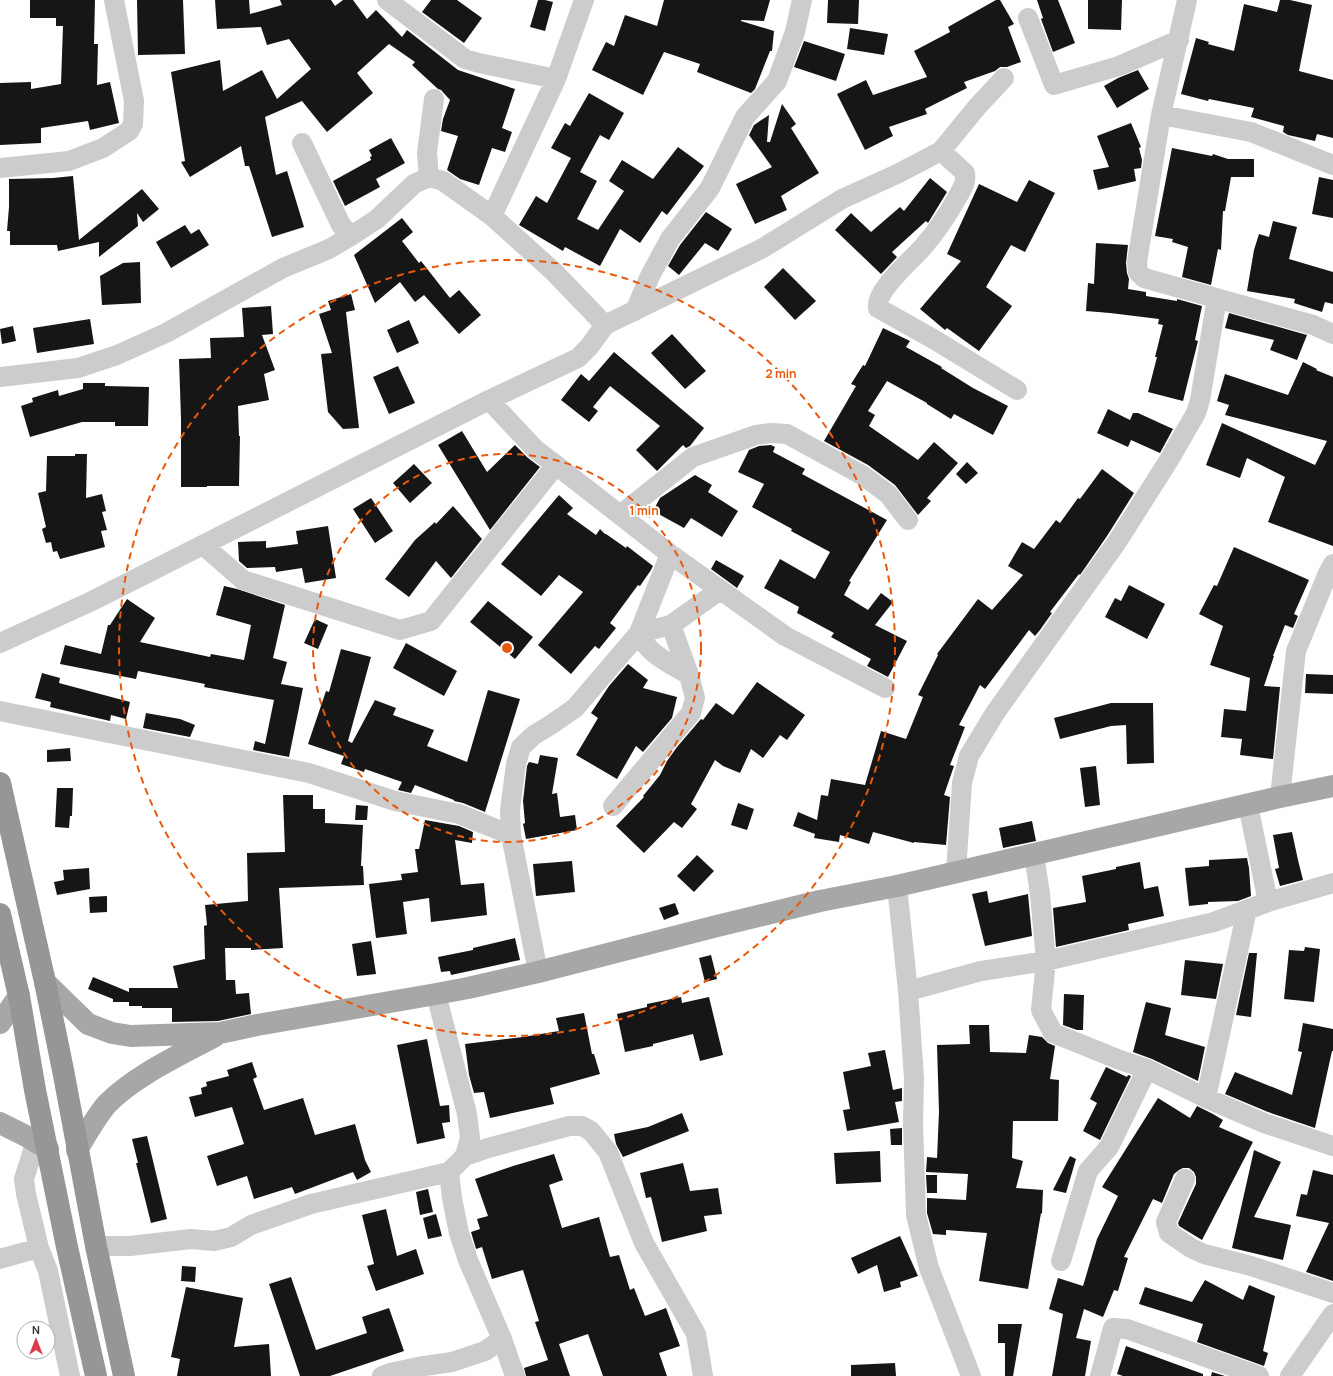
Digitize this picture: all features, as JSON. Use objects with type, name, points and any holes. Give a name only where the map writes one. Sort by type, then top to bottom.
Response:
[{"type":"highway","points":[[0,783],[45,982],[96,1246],[124,1376]]},
{"type":"highway","points":[[0,914],[19,996],[35,1090],[42,1145],[96,1376]]},
{"type":"main road","points":[[45,982],[88,1024],[112,1033],[131,1036],[220,1033],[257,1024],[436,994],[538,972],[805,904],[897,886],[1333,786]]},
{"type":"main road","points":[[0,1023],[19,996]]},
{"type":"main road","points":[[77,1150],[92,1124],[107,1104],[130,1085],[220,1033]]},
{"type":"main road","points":[[0,1123],[42,1145]]},
{"type":"street","points":[[0,168],[69,160],[103,148],[129,131],[133,124],[134,102],[114,0]]},
{"type":"street","points":[[387,0],[465,59],[556,79]]},
{"type":"street","points":[[492,216],[556,79],[584,0]]},
{"type":"street","points":[[635,311],[650,276],[670,239],[710,188],[745,117],[777,81],[795,32],[802,0]]},
{"type":"street","points":[[1187,0],[1161,115],[1137,262],[1138,272],[1144,278],[1313,324],[1333,334]]},
{"type":"street","points":[[1028,18],[1054,85],[1119,66],[1178,40]]},
{"type":"street","points":[[0,643],[92,601],[490,400],[578,358],[589,347],[605,325],[763,248],[842,199],[898,174],[941,151],[977,107],[1004,78]]},
{"type":"street","points":[[429,177],[427,153],[434,99]]},
{"type":"street","points":[[1161,115],[1251,132],[1333,165]]},
{"type":"street","points":[[302,143],[341,225],[351,236]]},
{"type":"street","points":[[941,151],[965,173],[965,184],[947,217],[923,247],[891,280],[879,298],[878,308],[935,340],[1017,390]]},
{"type":"street","points":[[0,377],[78,368],[117,355],[166,333],[283,268],[329,249],[351,236],[376,219],[414,184],[429,177],[443,181],[492,216],[553,271],[605,325]]},
{"type":"street","points":[[956,872],[962,783],[969,756],[995,714],[1117,542],[1169,460],[1196,413],[1200,400],[1217,298]]},
{"type":"street","points":[[490,400],[536,450],[670,554],[785,636],[885,688]]},
{"type":"street","points":[[620,515],[693,457],[756,435],[771,433],[787,434],[862,475],[888,494],[908,520]]},
{"type":"street","points":[[202,545],[244,580],[400,630],[431,621],[556,465]]},
{"type":"street","points":[[538,972],[511,835],[510,810],[516,764],[521,747],[534,735],[575,708],[639,633],[670,554]]},
{"type":"street","points":[[1280,797],[1296,651],[1328,572],[1333,564]]},
{"type":"street","points":[[639,633],[671,625],[720,590]]},
{"type":"street","points":[[613,806],[690,714],[695,698],[689,675],[671,625]]},
{"type":"street","points":[[639,633],[642,642],[650,650],[689,675]]},
{"type":"street","points":[[0,710],[308,772],[395,801],[459,814],[511,835]]},
{"type":"street","points":[[1248,805],[1268,902]]},
{"type":"street","points":[[1034,854],[1040,894],[1046,961],[1041,1010],[1053,1033],[1120,1060],[1147,1069],[1206,1098],[1264,1122],[1333,1146]]},
{"type":"street","points":[[908,991],[981,971],[1046,961],[1214,922],[1268,902],[1333,883]]},
{"type":"street","points":[[897,886],[908,991],[914,1078],[913,1124],[916,1215],[929,1268],[971,1376]]},
{"type":"street","points":[[1206,1098],[1247,910]]},
{"type":"street","points":[[96,1246],[130,1246],[191,1239],[214,1241],[231,1237],[252,1224],[312,1204],[449,1172],[467,1147],[467,1114],[436,994]]},
{"type":"street","points":[[1061,1261],[1088,1171],[1109,1147],[1147,1069]]},
{"type":"street","points":[[467,1147],[488,1148],[569,1126],[582,1126],[592,1131],[608,1152],[644,1243],[696,1334],[703,1376]]},
{"type":"street","points":[[42,1145],[24,1179],[26,1194],[39,1248],[48,1272],[70,1376]]},
{"type":"street","points":[[449,1172],[452,1198],[459,1233],[468,1260],[502,1339],[515,1376]]},
{"type":"street","points":[[1185,1179],[1166,1222],[1169,1233],[1191,1248],[1204,1254],[1251,1266],[1333,1293]]},
{"type":"street","points":[[0,1259],[39,1248]]},
{"type":"street","points":[[1290,1376],[1333,1314]]},
{"type":"street","points":[[1100,1376],[1113,1328],[1127,1330],[1180,1347],[1259,1376]]},
{"type":"street","points":[[382,1376],[418,1367],[452,1362],[485,1351],[502,1339]]},
{"type":"building","points":[[30,0],[95,0],[94,44],[98,44],[97,85],[110,82],[119,123],[90,130],[88,121],[41,128],[41,143],[0,145],[0,83],[31,82],[31,89],[61,84],[63,26],[56,26],[56,18],[30,18]]},
{"type":"building","points":[[137,0],[183,0],[185,54],[138,55]]},
{"type":"building","points":[[215,0],[249,0],[250,14],[282,5],[280,0],[331,0],[335,6],[343,0],[353,0],[367,19],[376,10],[402,37],[407,30],[458,70],[515,89],[502,128],[512,132],[505,152],[492,148],[479,185],[460,179],[447,170],[458,136],[441,131],[443,119],[450,100],[441,90],[438,89],[412,65],[415,62],[389,44],[357,73],[373,93],[327,132],[302,101],[265,117],[276,175],[287,171],[304,227],[272,237],[249,166],[245,166],[241,146],[190,177],[181,162],[185,161],[171,72],[220,60],[223,91],[262,70],[277,99],[311,69],[289,39],[267,45],[261,27],[217,29]]},
{"type":"building","points":[[431,0],[457,0],[482,18],[464,43],[422,12]]},
{"type":"building","points":[[538,0],[553,2],[545,31],[530,27]]},
{"type":"building","points":[[664,0],[770,0],[764,21],[741,20],[774,31],[772,51],[770,51],[755,89],[751,93],[697,72],[700,64],[664,52],[643,95],[592,70],[606,42],[614,46],[625,15],[657,26]]},
{"type":"building","points":[[828,0],[859,0],[858,24],[827,23]]},
{"type":"building","points":[[996,0],[1000,0],[1014,24],[1008,27],[1021,62],[1007,67],[1000,67],[995,71],[964,82],[967,88],[925,109],[927,114],[889,127],[893,136],[865,150],[837,94],[866,80],[873,95],[927,77],[914,51],[950,32],[948,27]]},
{"type":"building","points":[[1037,0],[1058,0],[1075,43],[1053,52],[1041,19],[1043,18]]},
{"type":"building","points":[[1088,0],[1122,0],[1121,30],[1088,29]]},
{"type":"building","points":[[1280,0],[1290,0],[1312,5],[1299,71],[1333,80],[1333,138],[1317,134],[1315,141],[1288,135],[1283,132],[1284,126],[1251,117],[1254,108],[1209,99],[1208,101],[1181,94],[1196,38],[1209,42],[1208,44],[1234,51],[1244,4],[1277,12]]},
{"type":"building","points":[[850,28],[888,34],[884,55],[847,49]]},
{"type":"building","points":[[804,41],[845,54],[836,81],[794,67]]},
{"type":"building","points":[[1138,70],[1149,89],[1117,108],[1104,86],[1118,78]]},
{"type":"building","points":[[589,93],[624,113],[609,140],[600,135],[580,172],[597,181],[577,219],[598,230],[624,191],[609,181],[622,160],[653,179],[678,147],[704,166],[667,215],[662,211],[640,243],[620,229],[600,266],[565,247],[563,251],[519,225],[536,196],[547,203],[571,158],[551,148],[565,123],[570,126]]},
{"type":"building","points":[[782,104],[796,124],[791,128],[819,173],[781,196],[787,210],[755,224],[736,184],[772,167],[749,135],[754,125],[769,115],[767,142],[770,142]]},
{"type":"building","points":[[1131,123],[1141,147],[1139,148],[1142,160],[1141,168],[1134,169],[1136,181],[1098,190],[1093,170],[1109,167],[1097,136]]},
{"type":"building","points":[[391,138],[405,163],[376,179],[380,187],[345,206],[333,181],[371,160],[370,157],[372,156],[369,150]]},
{"type":"building","points":[[1172,148],[1212,156],[1213,154],[1228,159],[1254,159],[1254,177],[1231,177],[1225,211],[1223,211],[1221,250],[1218,249],[1211,285],[1182,277],[1188,247],[1172,242],[1173,239],[1155,236]]},
{"type":"building","points":[[73,176],[79,240],[142,189],[159,209],[143,222],[137,213],[138,226],[99,257],[99,242],[58,251],[57,245],[10,245],[10,231],[7,231],[9,179]]},
{"type":"building","points":[[1319,177],[1333,180],[1333,218],[1312,214]]},
{"type":"building","points":[[930,178],[947,192],[928,223],[926,221],[892,252],[897,257],[881,274],[835,230],[851,213],[871,232],[900,207],[904,211]]},
{"type":"building","points":[[1029,180],[1055,193],[1025,252],[1011,245],[986,287],[1012,306],[979,351],[947,328],[945,330],[920,309],[961,261],[947,254],[979,184],[1017,202]]},
{"type":"building","points":[[706,212],[732,229],[718,251],[705,243],[679,275],[668,266],[680,245]]},
{"type":"building","points":[[402,218],[413,232],[402,241],[419,263],[421,261],[450,298],[459,290],[481,315],[459,334],[424,295],[415,302],[400,282],[375,303],[354,255]]},
{"type":"building","points":[[1273,221],[1297,227],[1289,259],[1333,272],[1333,304],[1325,302],[1322,312],[1294,303],[1295,299],[1247,291],[1254,250],[1259,234],[1269,237]]},
{"type":"building","points":[[185,225],[191,234],[199,229],[209,245],[171,268],[156,242]]},
{"type":"building","points":[[1096,243],[1128,245],[1126,263],[1129,279],[1128,289],[1146,292],[1146,296],[1177,301],[1177,299],[1202,306],[1195,340],[1198,341],[1183,401],[1148,392],[1163,325],[1158,324],[1159,319],[1086,311],[1088,283],[1094,284]]},
{"type":"building","points":[[140,262],[141,303],[102,305],[100,276],[123,263]]},
{"type":"building","points":[[783,268],[816,301],[795,320],[764,287]]},
{"type":"building","points":[[351,294],[355,310],[346,312],[359,428],[343,429],[328,412],[321,354],[332,353],[319,314],[331,310],[328,301]]},
{"type":"building","points":[[271,306],[273,334],[262,335],[275,370],[264,374],[269,400],[238,406],[240,436],[239,486],[181,487],[179,359],[211,358],[210,338],[244,337],[242,308]]},
{"type":"building","points":[[1229,313],[1307,335],[1297,360],[1270,350],[1274,340],[1225,328]]},
{"type":"building","points":[[90,319],[94,344],[37,353],[33,328]]},
{"type":"building","points":[[409,320],[419,343],[397,353],[387,330]]},
{"type":"building","points":[[13,326],[16,341],[2,344],[0,329]]},
{"type":"building","points":[[883,328],[910,341],[906,347],[942,367],[941,368],[973,388],[1008,406],[993,435],[954,414],[951,419],[927,403],[887,381],[868,411],[875,415],[869,426],[918,460],[934,442],[958,463],[927,498],[931,501],[918,515],[895,485],[868,465],[824,441],[856,386],[851,384],[863,365],[865,366]]},
{"type":"building","points":[[672,334],[706,371],[685,389],[651,353]]},
{"type":"building","points":[[614,352],[704,428],[690,446],[686,448],[683,445],[657,471],[636,450],[660,426],[610,386],[593,407],[598,411],[589,422],[561,400],[581,374],[589,381]]},
{"type":"building","points":[[1303,362],[1317,369],[1316,370],[1333,377],[1333,546],[1268,522],[1285,477],[1247,458],[1240,478],[1206,465],[1222,423],[1315,465],[1327,441],[1225,415],[1229,405],[1217,401],[1225,374],[1288,395]]},
{"type":"building","points":[[398,366],[415,403],[389,414],[373,377]]},
{"type":"building","points":[[83,383],[105,383],[105,386],[149,387],[148,426],[115,426],[115,422],[82,422],[30,437],[21,406],[33,402],[32,398],[58,390],[59,396],[83,389]]},
{"type":"building","points":[[1108,409],[1130,420],[1133,413],[1138,413],[1173,429],[1160,453],[1131,440],[1128,447],[1097,433]]},
{"type":"building","points":[[462,431],[487,472],[515,445],[540,467],[490,530],[438,445]]},
{"type":"building","points":[[771,445],[775,447],[773,452],[805,469],[802,474],[887,520],[849,581],[851,582],[844,595],[868,610],[881,593],[893,602],[875,625],[907,641],[888,677],[867,666],[871,659],[831,637],[834,633],[797,613],[799,607],[764,588],[780,559],[815,579],[830,552],[791,531],[792,529],[752,507],[764,484],[738,472],[749,450],[759,446]]},
{"type":"building","points":[[75,454],[87,454],[86,498],[102,494],[106,511],[102,512],[107,530],[101,531],[105,547],[60,559],[57,551],[53,552],[51,542],[46,543],[42,529],[46,527],[38,493],[46,491],[47,456],[75,456]]},
{"type":"building","points":[[967,462],[978,473],[966,484],[956,474]]},
{"type":"building","points":[[414,464],[432,483],[410,503],[393,483]]},
{"type":"building","points":[[1102,469],[1134,493],[1107,536],[1080,575],[1079,574],[1050,612],[1052,613],[1040,630],[1035,636],[1029,630],[985,689],[980,685],[959,725],[965,727],[950,765],[954,766],[944,795],[950,797],[946,845],[914,843],[873,832],[869,844],[840,835],[839,842],[814,838],[815,834],[793,826],[798,812],[817,820],[821,795],[828,796],[831,779],[865,785],[881,731],[906,739],[923,697],[918,695],[938,655],[937,654],[978,599],[992,610],[1023,575],[1008,566],[1022,542],[1034,549],[1056,520],[1060,523]]},
{"type":"building","points":[[695,475],[712,485],[708,492],[738,511],[722,537],[691,518],[684,528],[653,511],[660,498]]},
{"type":"building","points":[[559,495],[573,508],[567,514],[596,535],[600,529],[626,548],[627,546],[653,566],[640,586],[638,585],[610,623],[616,628],[599,649],[595,646],[571,674],[538,645],[583,592],[559,575],[541,596],[501,564]]},
{"type":"building","points":[[371,498],[393,531],[375,543],[353,509]]},
{"type":"building","points":[[453,506],[482,539],[451,578],[436,561],[409,597],[385,579],[415,540],[435,522],[436,524]]},
{"type":"building","points":[[328,526],[336,578],[305,583],[302,568],[276,572],[275,567],[247,568],[239,561],[238,542],[266,541],[266,548],[298,544],[296,531]]},
{"type":"building","points":[[1234,547],[1309,580],[1294,614],[1298,616],[1293,628],[1285,625],[1273,656],[1264,686],[1280,687],[1273,759],[1240,755],[1242,739],[1221,737],[1224,709],[1246,711],[1250,678],[1210,665],[1223,626],[1199,614],[1214,585],[1217,586]]},
{"type":"building","points":[[716,560],[744,576],[737,588],[711,569]]},
{"type":"building","points":[[1129,585],[1165,604],[1147,639],[1105,617],[1115,598],[1121,601]]},
{"type":"building","points":[[224,586],[285,605],[273,658],[287,662],[281,684],[303,688],[289,757],[253,750],[255,741],[265,744],[274,700],[204,687],[205,684],[138,671],[136,679],[60,664],[65,645],[101,654],[108,625],[110,625],[127,599],[155,618],[140,642],[210,657],[211,654],[244,660],[251,625],[216,615]]},
{"type":"building","points":[[488,601],[533,637],[515,659],[470,622]]},
{"type":"building","points":[[315,619],[328,625],[318,649],[304,643]]},
{"type":"building","points":[[406,643],[457,671],[444,696],[393,668]]},
{"type":"building","points":[[341,649],[371,657],[348,741],[352,743],[375,700],[396,708],[393,715],[434,730],[427,746],[467,762],[488,690],[520,699],[485,812],[415,785],[411,793],[398,790],[402,782],[365,769],[364,772],[341,764],[344,756],[308,744],[326,691],[329,692]]},
{"type":"building","points":[[628,664],[648,680],[643,688],[677,697],[672,718],[643,752],[636,746],[617,779],[576,755],[598,718],[591,713],[609,686]]},
{"type":"building","points":[[42,673],[60,678],[59,683],[130,702],[126,719],[111,715],[110,721],[50,707],[51,702],[35,698]]},
{"type":"building","points":[[1306,674],[1333,675],[1333,694],[1305,693]]},
{"type":"building","points":[[757,682],[805,715],[787,740],[780,735],[763,758],[751,749],[740,773],[723,766],[715,760],[691,804],[697,809],[682,828],[674,822],[644,853],[616,826],[644,797],[643,796],[660,775],[667,761],[677,747],[701,719],[703,720],[716,703],[733,715]]},
{"type":"building","points":[[1111,703],[1153,703],[1154,763],[1127,764],[1126,725],[1111,726],[1060,739],[1054,718]]},
{"type":"building","points":[[146,713],[180,719],[195,725],[190,737],[143,728]]},
{"type":"building","points":[[70,748],[71,761],[47,762],[47,750]]},
{"type":"building","points":[[540,755],[558,758],[552,794],[557,793],[560,817],[575,815],[577,830],[526,839],[523,824],[525,823],[523,801],[527,766],[529,762],[538,764]]},
{"type":"building","points":[[1096,766],[1100,805],[1085,807],[1080,768]]},
{"type":"building","points":[[57,788],[73,788],[72,816],[70,816],[69,828],[55,827]]},
{"type":"building","points":[[283,795],[313,795],[313,809],[325,809],[325,823],[363,825],[361,866],[363,866],[364,885],[279,888],[283,948],[251,950],[251,948],[225,948],[226,980],[235,980],[236,994],[249,993],[251,1014],[218,1021],[172,1022],[172,1008],[142,1008],[142,1006],[129,1006],[129,1002],[113,1002],[113,999],[88,989],[93,977],[129,992],[129,988],[178,988],[173,966],[205,959],[204,926],[207,925],[205,905],[248,901],[247,853],[285,852]]},
{"type":"building","points":[[738,803],[754,809],[747,830],[731,825]]},
{"type":"building","points":[[356,805],[368,806],[367,820],[355,820]]},
{"type":"building","points":[[425,820],[459,826],[473,832],[472,843],[455,840],[461,885],[484,883],[487,915],[431,922],[429,898],[403,902],[407,934],[376,938],[369,884],[402,880],[401,874],[418,872],[415,849],[419,849]]},
{"type":"building","points":[[1032,821],[1036,841],[1003,848],[999,828]]},
{"type":"building","points":[[1292,832],[1303,880],[1280,886],[1275,869],[1279,868],[1273,835]]},
{"type":"building","points":[[697,855],[714,871],[694,892],[677,876]]},
{"type":"building","points":[[1247,858],[1251,896],[1238,901],[1208,902],[1208,904],[1189,906],[1185,868],[1209,866],[1209,860]]},
{"type":"building","points":[[572,861],[575,892],[536,896],[533,864]]},
{"type":"building","points":[[1140,862],[1144,889],[1158,886],[1164,916],[1128,924],[1129,930],[1056,947],[1053,908],[1086,902],[1082,876]]},
{"type":"building","points":[[89,868],[90,889],[57,895],[54,882],[64,880],[63,870]]},
{"type":"building","points":[[987,891],[989,903],[1028,894],[1032,936],[985,946],[972,894]]},
{"type":"building","points":[[107,896],[107,912],[90,913],[89,897]]},
{"type":"building","points":[[675,903],[679,914],[664,920],[659,908]]},
{"type":"building","points":[[515,938],[520,960],[451,975],[450,971],[441,972],[438,957],[473,950],[473,948]]},
{"type":"building","points":[[371,941],[376,974],[357,976],[352,944]]},
{"type":"building","points":[[1305,947],[1320,949],[1314,1002],[1284,999],[1289,950],[1304,951]]},
{"type":"building","points":[[1249,953],[1257,953],[1251,1017],[1236,1015]]},
{"type":"building","points":[[711,955],[717,979],[705,982],[699,958]]},
{"type":"building","points":[[1185,960],[1223,964],[1216,999],[1181,995]]},
{"type":"building","points":[[1064,994],[1084,995],[1083,1030],[1077,1030],[1063,1025]]},
{"type":"building","points":[[681,997],[682,1003],[709,997],[723,1055],[700,1061],[693,1034],[653,1044],[653,1046],[625,1052],[617,1014],[647,1007],[647,1004]]},
{"type":"building","points":[[1146,1002],[1171,1008],[1165,1035],[1205,1047],[1198,1081],[1152,1059],[1133,1052]]},
{"type":"building","points":[[584,1013],[592,1054],[594,1054],[600,1074],[550,1088],[554,1104],[490,1118],[484,1092],[474,1093],[469,1075],[465,1044],[559,1031],[556,1018]]},
{"type":"building","points":[[1303,1023],[1333,1029],[1333,1051],[1315,1128],[1268,1112],[1225,1094],[1235,1072],[1292,1095],[1302,1052],[1298,1051]]},
{"type":"building","points":[[969,1025],[989,1025],[990,1052],[1026,1053],[1029,1035],[1042,1037],[1048,1043],[1055,1046],[1050,1079],[1059,1080],[1058,1121],[1013,1121],[1012,1158],[1023,1161],[1016,1188],[1043,1190],[1042,1214],[1041,1213],[1028,1289],[979,1281],[987,1233],[946,1230],[946,1235],[933,1234],[927,1213],[927,1198],[966,1200],[968,1174],[926,1172],[927,1157],[937,1158],[939,1112],[937,1045],[970,1044]]},
{"type":"building","points":[[427,1039],[440,1106],[449,1105],[450,1122],[442,1123],[445,1138],[417,1144],[397,1045]]},
{"type":"building","points":[[885,1050],[893,1090],[902,1088],[902,1101],[895,1102],[899,1122],[847,1131],[843,1110],[850,1109],[843,1072],[871,1066],[868,1053]]},
{"type":"building","points":[[252,1062],[257,1077],[253,1079],[264,1110],[303,1098],[315,1135],[355,1124],[365,1160],[371,1172],[357,1180],[353,1172],[295,1194],[292,1187],[254,1199],[247,1176],[217,1186],[207,1156],[244,1144],[232,1107],[195,1117],[189,1097],[202,1094],[201,1088],[207,1086],[206,1082],[229,1076],[227,1070]]},
{"type":"building","points":[[1106,1067],[1127,1077],[1128,1075],[1131,1076],[1100,1140],[1083,1131],[1097,1103],[1090,1099]]},
{"type":"building","points":[[1158,1098],[1190,1118],[1197,1106],[1223,1120],[1219,1127],[1253,1142],[1202,1240],[1179,1226],[1178,1223],[1196,1184],[1194,1172],[1189,1168],[1183,1168],[1174,1174],[1162,1203],[1153,1199],[1124,1257],[1128,1258],[1118,1291],[1114,1290],[1103,1317],[1084,1309],[1076,1338],[1091,1341],[1085,1376],[1052,1376],[1063,1314],[1049,1309],[1058,1278],[1083,1286],[1097,1239],[1118,1196],[1102,1187]]},
{"type":"building","points":[[682,1113],[689,1131],[623,1157],[616,1144],[614,1134],[648,1127]]},
{"type":"building","points":[[902,1128],[902,1145],[891,1145],[890,1129]]},
{"type":"building","points":[[147,1136],[167,1219],[151,1223],[136,1163],[138,1163],[132,1139]]},
{"type":"building","points":[[1254,1150],[1281,1162],[1254,1217],[1291,1225],[1283,1260],[1232,1248]]},
{"type":"building","points":[[880,1151],[881,1182],[836,1184],[834,1153]]},
{"type":"building","points":[[554,1154],[563,1180],[549,1185],[562,1228],[599,1217],[610,1257],[619,1255],[630,1290],[634,1288],[645,1316],[666,1308],[680,1346],[659,1353],[667,1376],[603,1376],[588,1334],[559,1344],[570,1376],[526,1376],[524,1368],[548,1360],[535,1322],[539,1321],[523,1270],[492,1279],[482,1247],[476,1249],[471,1232],[480,1229],[477,1219],[488,1216],[475,1179]]},
{"type":"building","points":[[1070,1156],[1076,1159],[1066,1193],[1053,1190]]},
{"type":"building","points":[[683,1163],[690,1191],[718,1188],[722,1214],[704,1216],[707,1231],[662,1242],[651,1197],[646,1198],[640,1173]]},
{"type":"building","points":[[1313,1170],[1333,1175],[1333,1281],[1306,1272],[1329,1223],[1296,1216],[1301,1194],[1307,1195]]},
{"type":"building","points":[[926,1175],[937,1175],[937,1193],[927,1193]]},
{"type":"building","points":[[428,1189],[433,1212],[420,1215],[416,1192]]},
{"type":"building","points":[[386,1209],[397,1256],[416,1249],[424,1274],[376,1291],[367,1266],[374,1264],[362,1215]]},
{"type":"building","points":[[436,1214],[442,1236],[428,1239],[423,1218]]},
{"type":"building","points":[[900,1236],[918,1276],[900,1282],[901,1287],[884,1292],[877,1265],[858,1274],[851,1258]]},
{"type":"building","points":[[182,1266],[196,1267],[195,1282],[181,1281]]},
{"type":"building","points":[[291,1277],[316,1350],[367,1333],[362,1317],[389,1308],[404,1351],[330,1376],[300,1376],[269,1284]]},
{"type":"building","points":[[1205,1280],[1243,1300],[1249,1285],[1275,1296],[1263,1351],[1268,1353],[1264,1366],[1197,1342],[1203,1324],[1139,1304],[1145,1287],[1192,1302]]},
{"type":"building","points":[[186,1287],[243,1298],[234,1347],[269,1344],[271,1376],[177,1376],[180,1359],[171,1357]]},
{"type":"building","points":[[998,1324],[1022,1324],[1013,1376],[1005,1376],[1005,1343],[998,1343]]},
{"type":"building","points":[[1126,1346],[1203,1374],[1203,1376],[1123,1376],[1117,1374]]},
{"type":"building","points":[[895,1363],[896,1376],[851,1376],[851,1365]]},
{"type":"building","points":[[1212,1372],[1225,1376],[1211,1376]]}]
